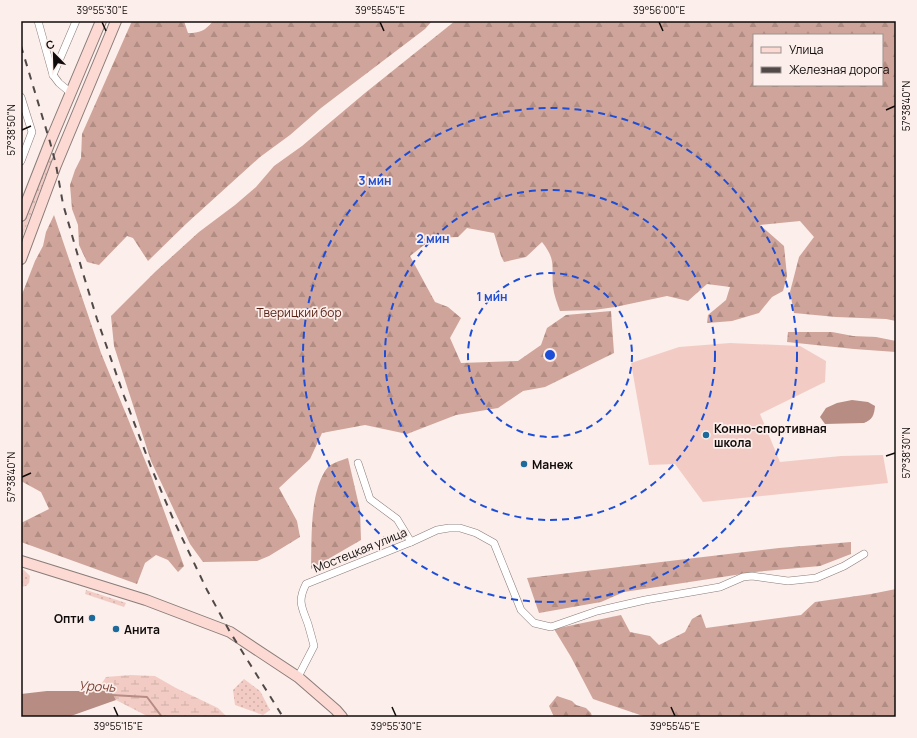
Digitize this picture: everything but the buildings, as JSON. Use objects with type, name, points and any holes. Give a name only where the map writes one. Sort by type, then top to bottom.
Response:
[{"type":"main road","points":[[21,216],[102,21]]},
{"type":"main road","points":[[21,259],[56,165],[116,21]]},
{"type":"main road","points":[[21,561],[146,600],[230,632],[298,677],[342,717]]},
{"type":"street","points":[[38,21],[53,75],[59,83],[71,93]]},
{"type":"street","points":[[53,75],[76,21]]},
{"type":"street","points":[[21,97],[32,132],[21,161]]},
{"type":"street","points":[[358,463],[370,498],[396,519],[411,542]]},
{"type":"street","name":"Мостецкая улица","points":[[298,677],[314,646],[308,624],[300,607],[301,594],[306,584],[437,530],[460,528],[476,533],[494,543],[521,610],[534,623],[551,627],[597,611],[645,600],[720,587],[743,577],[752,576],[788,581],[816,578],[844,566],[864,554]]},
{"type":"green space","points":[[132,21],[184,21],[188,33],[196,33],[202,31],[213,21],[432,21],[425,29],[321,108],[290,135],[260,157],[187,223],[148,261],[133,238],[127,236],[99,265],[87,262],[79,245],[78,225],[72,209],[70,185],[81,158],[82,134]]},
{"type":"green space","name":"Тверицкий бор","points":[[455,21],[896,21],[896,321],[886,319],[836,317],[794,313],[790,292],[799,257],[814,237],[800,221],[760,225],[784,246],[787,276],[783,291],[772,297],[759,313],[732,321],[707,323],[708,315],[726,300],[730,287],[707,284],[688,301],[667,296],[594,310],[560,311],[553,290],[552,259],[542,242],[526,257],[504,262],[494,233],[467,228],[458,237],[433,238],[410,256],[435,302],[448,307],[461,318],[450,338],[461,363],[518,361],[541,345],[547,328],[566,315],[611,311],[614,353],[545,387],[523,391],[498,408],[456,415],[407,434],[365,425],[322,433],[310,459],[279,488],[297,521],[300,537],[269,556],[257,561],[203,562],[190,544],[151,461],[114,346],[111,316],[155,272],[199,232],[256,187],[274,166],[302,146]]},
{"type":"green space","points":[[50,153],[52,160],[21,240],[21,228]]},
{"type":"green space","points":[[54,215],[101,353],[151,475],[184,566],[178,572],[168,560],[156,555],[145,563],[137,584],[21,542],[21,523],[49,509],[41,492],[21,481],[21,297],[35,261],[43,246],[46,232]]},
{"type":"green space","points":[[788,332],[832,332],[853,336],[876,337],[896,341],[896,352],[787,342]]},
{"type":"green space","name":"Конно-спортивная школа","points":[[730,343],[800,346],[826,361],[825,382],[760,414],[780,462],[841,456],[883,455],[888,483],[703,502],[675,464],[649,465],[631,363],[679,347]]},
{"type":"green space","points":[[348,458],[360,510],[361,540],[311,569],[313,516],[317,489],[328,467]]},
{"type":"green space","points":[[851,542],[851,554],[820,566],[755,572],[624,592],[601,602],[539,613],[527,578],[779,548]]},
{"type":"green space","points":[[21,569],[30,576],[29,583],[26,586],[21,587]]},
{"type":"green space","points":[[896,589],[896,717],[646,717],[593,699],[571,657],[554,629],[621,615],[630,632],[650,636],[659,645],[685,632],[692,619],[701,614],[706,628],[801,615],[815,602]]},
{"type":"green space","points":[[86,590],[126,603],[124,607],[85,594]]},
{"type":"green space","points":[[130,675],[155,676],[218,708],[227,717],[149,717],[116,700],[111,691],[96,692],[106,677]]},
{"type":"green space","points":[[244,679],[260,691],[270,710],[263,715],[235,705],[233,690]]},
{"type":"green space","points":[[557,696],[586,708],[591,713],[592,717],[554,717],[549,706]]},
{"type":"shaded area","points":[[852,400],[868,402],[875,406],[871,418],[864,423],[825,424],[820,417],[826,408],[837,403]]},
{"type":"shaded area","points":[[47,691],[111,691],[116,700],[68,717],[21,717],[21,694]]},
{"type":"waterway","name":"Урочь","points":[[111,695],[147,697],[162,717]]},
{"type":"railway","points":[[21,46],[50,142],[63,204],[97,319],[151,467],[174,521],[207,590],[230,632],[283,717]]},
{"type":"place","name":"Конно-спортивная школа","points":[[706,435]]},
{"type":"place","name":"Манеж","points":[[524,464]]},
{"type":"place","name":"Опти","points":[[92,618]]},
{"type":"place","name":"Анита","points":[[116,629]]}]
